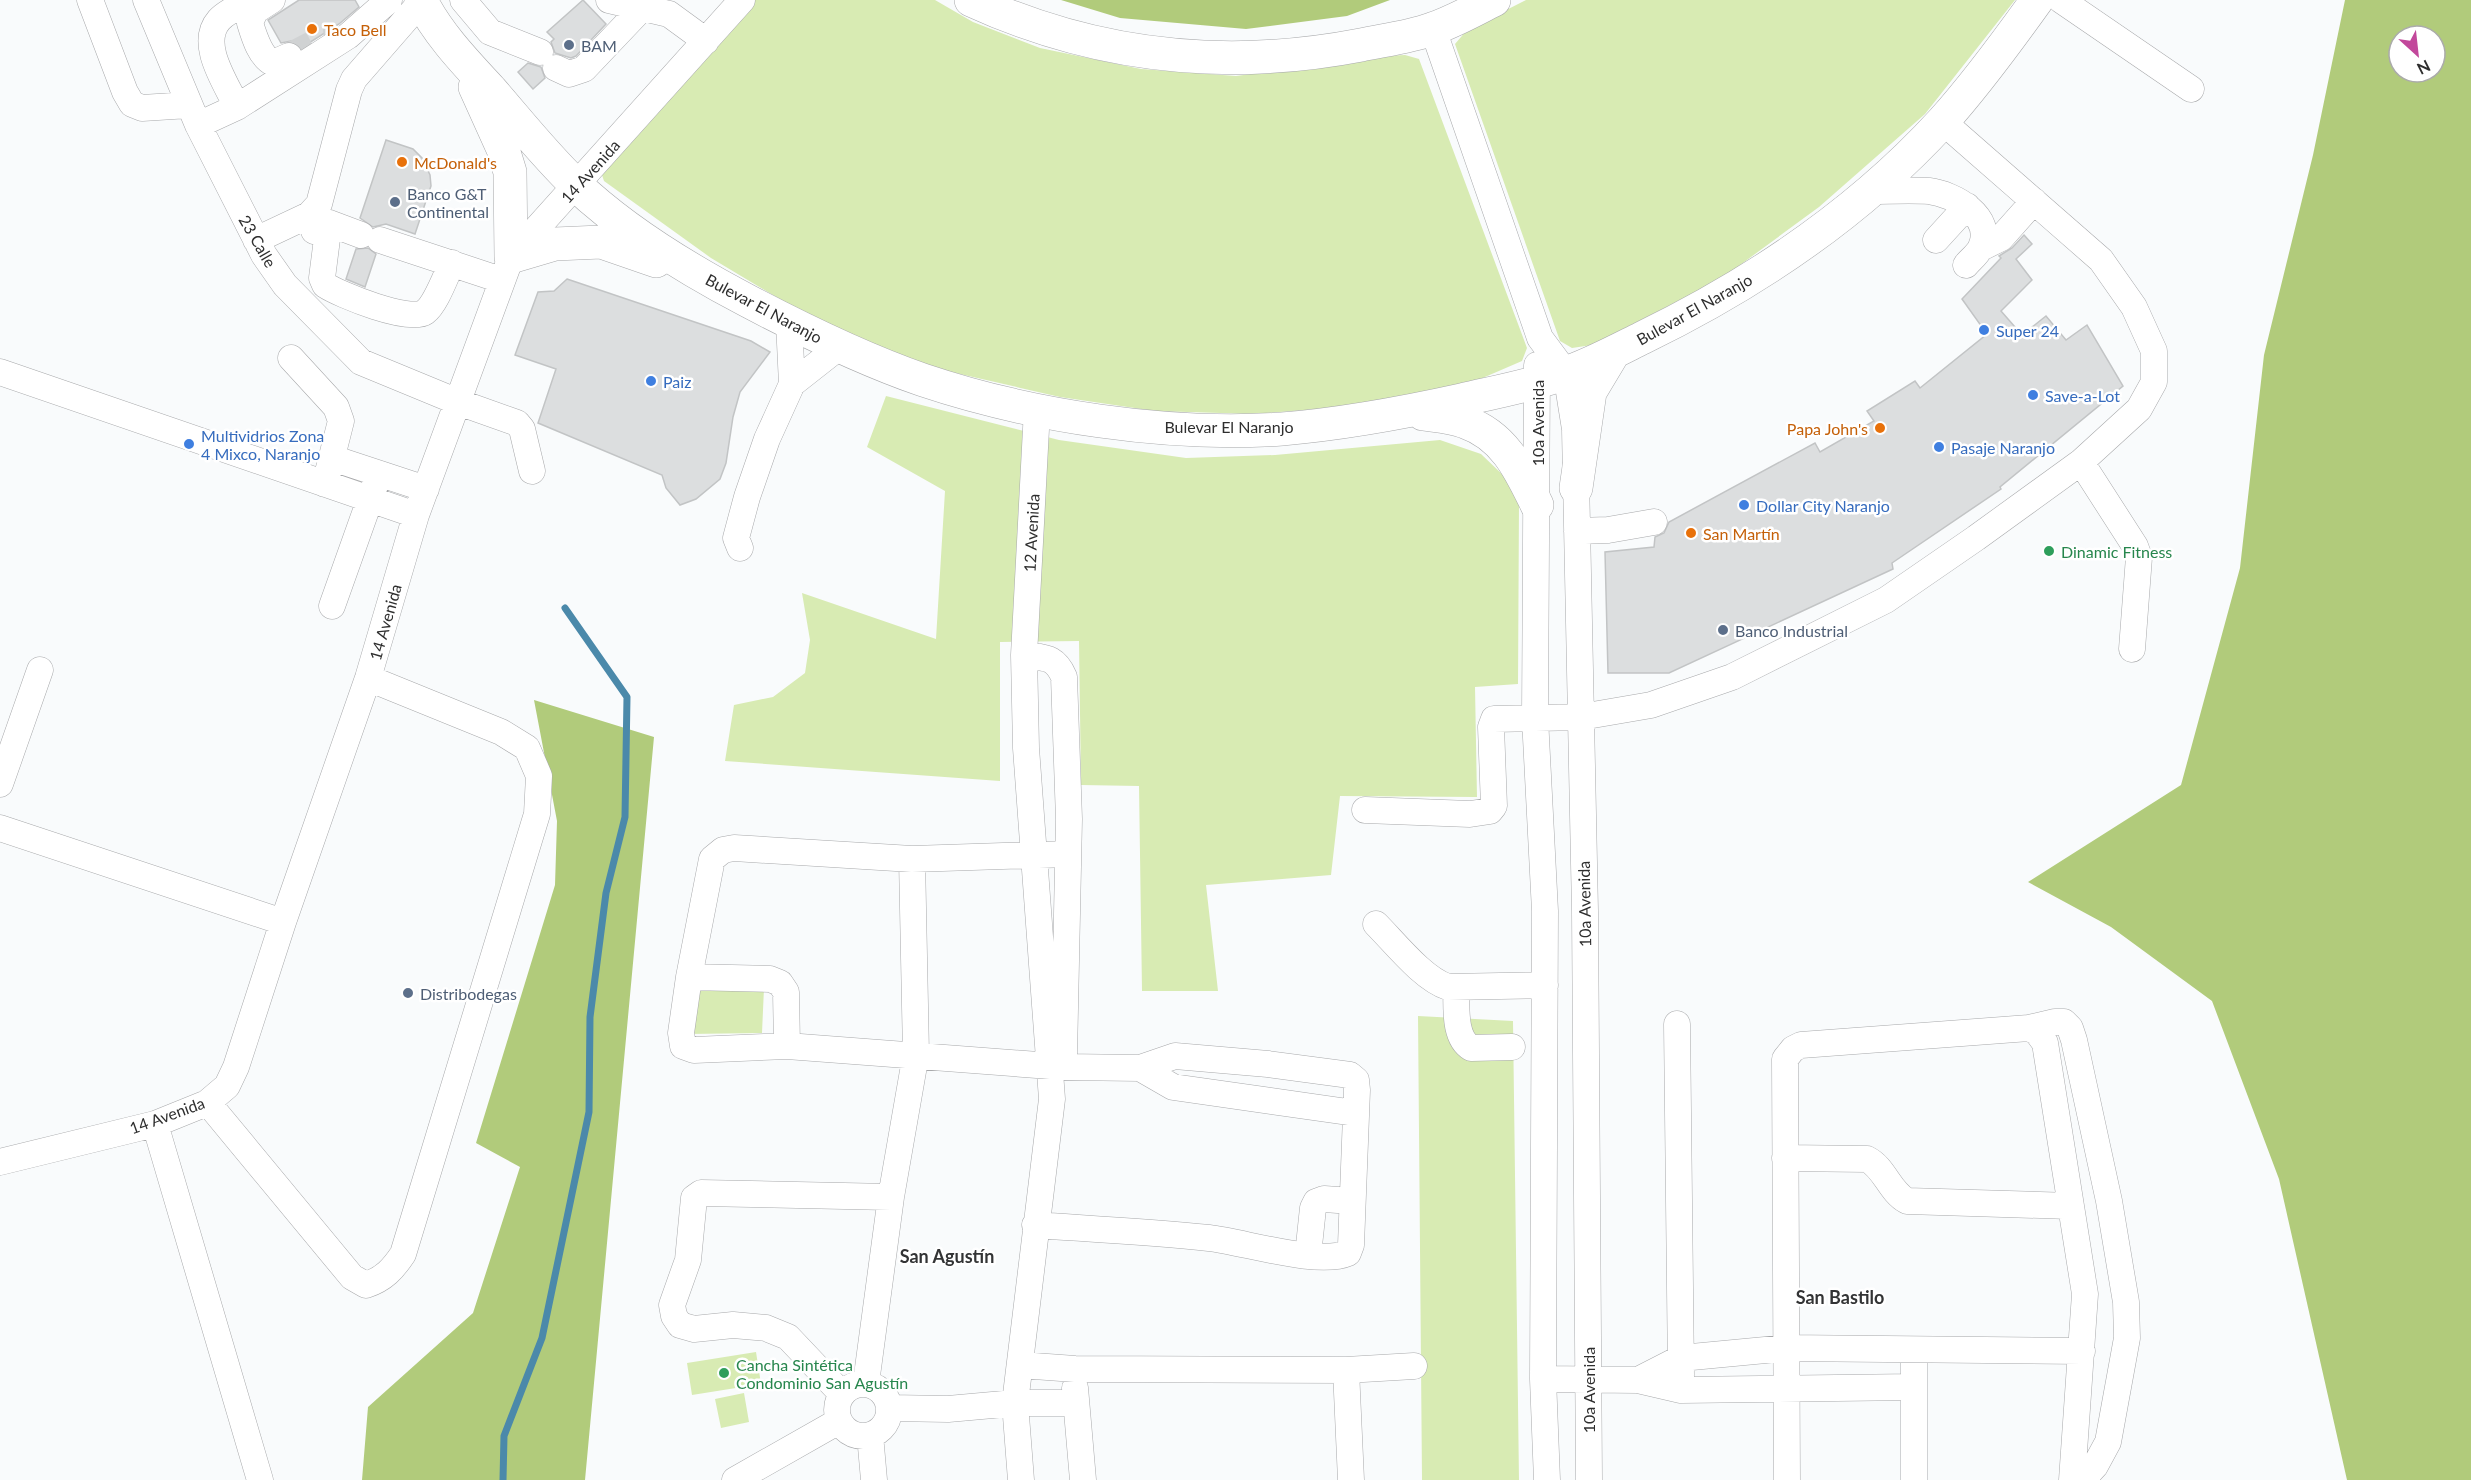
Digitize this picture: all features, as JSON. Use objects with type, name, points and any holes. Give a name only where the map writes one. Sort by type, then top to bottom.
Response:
[{"type":"main road","points":[[971,0],[1040,29],[1154,54],[1200,59],[1261,58],[1322,53],[1433,29],[1494,0]]},
{"type":"main road","name":"Bulevar El Naranjo","points":[[397,3],[460,56],[577,186],[640,236],[718,285],[839,347],[924,380],[1036,410],[1162,427],[1279,429],[1410,411],[1551,378],[1614,352],[1689,315],[1743,284],[1794,249],[1869,191],[1942,121],[1996,58],[2037,0]]},
{"type":"main road","points":[[460,56],[508,166],[506,269],[555,244],[601,242],[718,285]]},
{"type":"main road","points":[[1577,513],[1590,392],[1614,352]]},
{"type":"main road","points":[[1410,411],[1464,421],[1488,433],[1512,456],[1537,506]]},
{"type":"street","points":[[90,0],[125,92],[132,104],[142,108],[194,115],[237,107],[397,3]]},
{"type":"street","name":"23 Calle","points":[[146,0],[194,115],[260,247],[285,285],[361,362],[458,402],[517,423],[522,429],[532,471]]},
{"type":"street","points":[[237,107],[212,52],[211,37],[221,18],[251,0]]},
{"type":"street","points":[[272,0],[255,11],[250,23],[254,37],[268,61],[273,63],[289,56]]},
{"type":"street","points":[[463,0],[490,32],[548,60],[569,74],[584,69],[641,9]]},
{"type":"street","points":[[609,0],[669,14],[706,41]]},
{"type":"street","name":"14 Avenida","points":[[0,1162],[155,1124],[208,1103],[227,1086],[236,1067],[283,922],[368,678],[416,515],[506,269],[742,0]]},
{"type":"street","points":[[2061,0],[2191,89]]},
{"type":"street","points":[[260,247],[309,215],[320,204],[349,90],[397,3]]},
{"type":"street","name":"10a Avenida","points":[[1433,29],[1540,338],[1551,378],[1575,429],[1585,911],[1589,1480]]},
{"type":"street","points":[[1365,810],[1470,814],[1490,812],[1494,806],[1491,723],[1499,718],[1581,717],[1651,705],[1732,677],[1818,636],[1886,600],[1976,538],[2081,462],[2139,409],[2154,382],[2154,351],[2134,307],[2101,260],[1942,121]]},
{"type":"street","points":[[1869,191],[1931,191],[1956,198],[1967,206],[1980,221],[1983,230],[1973,256],[2001,238],[2034,201]]},
{"type":"street","points":[[1936,240],[1967,206]]},
{"type":"street","points":[[260,247],[329,223],[452,263],[506,269]]},
{"type":"street","points":[[329,223],[322,278],[325,285],[342,294],[403,315],[415,316],[424,313],[430,307],[452,263]]},
{"type":"street","points":[[740,548],[736,538],[747,497],[767,439],[792,384],[789,322]]},
{"type":"street","points":[[792,384],[839,347]]},
{"type":"street","points":[[291,358],[336,407],[341,421],[325,484]]},
{"type":"street","points":[[0,372],[416,515]]},
{"type":"street","name":"10a Avenida","points":[[1547,1480],[1543,1379],[1545,911],[1535,718],[1538,431],[1551,378]]},
{"type":"street","name":"12 Avenida","points":[[1036,410],[1024,656],[1026,748],[1057,1066]]},
{"type":"street","points":[[332,458],[426,489]]},
{"type":"street","points":[[2081,462],[2135,546],[2139,557],[2132,650]]},
{"type":"street","points":[[332,606],[379,474]]},
{"type":"street","points":[[1577,513],[1608,530],[1652,516]]},
{"type":"street","points":[[1021,1480],[1015,1403],[1035,1225],[1057,1066],[1069,819],[1064,677],[1058,664],[1047,658],[1024,656]]},
{"type":"street","points":[[0,784],[40,670]]},
{"type":"street","points":[[208,1103],[352,1277],[366,1285],[380,1280],[393,1268],[404,1254],[537,814],[539,776],[527,748],[501,732],[368,678]]},
{"type":"street","points":[[1032,821],[1069,819]]},
{"type":"street","points":[[0,828],[283,922]]},
{"type":"street","points":[[1035,1225],[1210,1238],[1308,1255],[1339,1257],[1348,1253],[1351,1245],[1356,1080],[1350,1075],[1269,1064],[1175,1056],[1140,1068],[1057,1066],[787,1046],[694,1050],[683,1046],[681,1033],[689,977],[712,859],[723,850],[734,848],[912,859],[1068,854]]},
{"type":"street","points":[[866,1383],[891,1197],[916,1054],[912,859]]},
{"type":"street","points":[[1545,911],[1585,911]]},
{"type":"street","points":[[1376,924],[1441,985],[1456,987],[1545,985]]},
{"type":"street","points":[[689,977],[770,979],[780,983],[786,992],[787,1046]]},
{"type":"street","points":[[1456,987],[1459,1030],[1466,1045],[1471,1048],[1512,1047]]},
{"type":"street","points":[[1787,1480],[1784,1065],[1788,1053],[1801,1045],[2029,1028],[2064,1022],[2070,1028],[2074,1040],[2109,1201],[2126,1302],[2127,1338],[2108,1442],[2095,1466],[2082,1480]]},
{"type":"street","points":[[1677,1024],[1681,1390]]},
{"type":"street","points":[[2029,1028],[2037,1032],[2045,1043],[2085,1294],[2072,1480]]},
{"type":"street","points":[[1140,1068],[1173,1087],[1355,1113]]},
{"type":"street","points":[[155,1124],[261,1480]]},
{"type":"street","points":[[1785,1158],[1867,1159],[1878,1166],[1901,1198],[1912,1202],[2071,1206]]},
{"type":"street","points":[[842,1394],[788,1337],[766,1328],[733,1325],[694,1329],[680,1325],[674,1316],[672,1305],[688,1260],[694,1198],[701,1193],[891,1197]]},
{"type":"street","points":[[1308,1255],[1313,1208],[1316,1202],[1324,1199],[1352,1201]]},
{"type":"street","points":[[1638,1380],[1681,1358],[1786,1348],[2082,1351]]},
{"type":"street","points":[[1914,1350],[1914,1480]]},
{"type":"street","points":[[1020,1365],[1075,1369],[1346,1370],[1414,1366]]},
{"type":"street","points":[[1075,1369],[1083,1480]]},
{"type":"street","points":[[1346,1370],[1351,1480]]},
{"type":"street","points":[[1543,1379],[1638,1380],[1681,1390],[1914,1387]]},
{"type":"street","points":[[866,1383],[884,1392],[890,1408],[885,1425],[870,1435],[859,1436],[850,1433],[839,1421],[837,1403],[842,1394],[857,1384],[866,1383]]},
{"type":"street","points":[[890,1408],[948,1409],[1015,1403],[1076,1403]]},
{"type":"street","points":[[735,1480],[839,1421]]},
{"type":"street","points":[[870,1435],[874,1480]]},
{"type":"green space","points":[[752,0],[935,0],[973,22],[1040,48],[1141,69],[1236,76],[1384,56],[1405,55],[1419,59],[1527,348],[1522,361],[1471,383],[1343,407],[1254,414],[1155,411],[1060,397],[938,369],[835,332],[711,258],[604,181],[601,172]]},
{"type":"green space","points":[[1061,0],[1390,0],[1347,16],[1246,29],[1120,18]]},
{"type":"green space","points":[[1526,0],[2015,0],[1925,114],[1819,207],[1721,279],[1592,345],[1572,348],[1560,341],[1455,44],[1467,30]]},
{"type":"green space","points":[[2345,0],[2471,0],[2471,1480],[2347,1480],[2279,1179],[2212,1001],[2111,927],[2028,882],[2181,785],[2240,568],[2264,355],[2313,155]]},
{"type":"green space","points":[[886,396],[1059,440],[1186,458],[1275,455],[1440,440],[1481,454],[1504,476],[1519,503],[1518,684],[1475,687],[1477,797],[1340,796],[1331,875],[1206,885],[1218,991],[1142,991],[1139,786],[1081,785],[1079,641],[1000,642],[1000,781],[725,761],[734,705],[773,697],[805,673],[810,640],[802,593],[936,639],[945,491],[867,447]]},
{"type":"green space","points":[[534,700],[654,737],[585,1480],[362,1480],[368,1407],[473,1313],[520,1167],[476,1143],[555,885],[557,821]]},
{"type":"green space","points":[[687,988],[764,988],[762,1033],[688,1034]]},
{"type":"green space","points":[[1418,1016],[1513,1021],[1519,1480],[1422,1480]]},
{"type":"green space","name":"Cancha Sintética Condominio San Agustín","points":[[756,1352],[761,1384],[692,1395],[687,1363]]},
{"type":"green space","points":[[744,1393],[749,1422],[721,1428],[715,1399]]},
{"type":"building","name":"Taco Bell","points":[[299,0],[355,0],[359,7],[339,24],[301,48],[291,41],[281,43],[268,20]]},
{"type":"building","name":"BAM","points":[[583,0],[606,24],[576,56],[571,58],[555,53],[551,42],[554,39],[547,32]]},
{"type":"building","points":[[528,63],[541,67],[545,78],[533,89],[518,72]]},
{"type":"building","name":"Banco G&T Continental","points":[[386,140],[413,149],[422,158],[430,175],[431,186],[415,234],[386,224],[373,227],[360,218]]},
{"type":"building","name":"Pasaje Naranjo","points":[[2024,235],[2032,244],[2016,259],[2032,280],[2001,311],[2022,335],[2046,316],[2066,340],[2087,325],[2123,386],[2000,487],[2001,489],[1892,563],[1893,569],[1669,673],[1608,673],[1605,552],[1654,547],[1655,537],[1664,533],[1669,522],[1815,443],[1820,452],[1874,421],[1867,411],[1915,381],[1920,388],[1987,334],[1962,299],[2001,258],[1999,256],[2012,248]]},
{"type":"building","points":[[368,248],[376,254],[365,287],[346,279],[356,249]]},
{"type":"building","name":"Paiz","points":[[567,279],[751,341],[770,352],[740,392],[733,417],[726,463],[720,479],[696,499],[680,505],[666,488],[662,475],[538,423],[556,369],[515,355],[538,292],[554,291]]},
{"type":"waterway","points":[[503,1480],[504,1436],[542,1338],[589,1112],[590,1017],[606,893],[625,817],[627,697],[565,608]]},
{"type":"tunnel","points":[[289,56],[318,41],[334,39]]},
{"type":"place","name":"Taco Bell","points":[[312,29]]},
{"type":"place","name":"BAM","points":[[569,45]]},
{"type":"place","name":"McDonald's","points":[[402,162]]},
{"type":"place","name":"Banco G&T Continental","points":[[395,202]]},
{"type":"place","name":"Super 24","points":[[1984,330]]},
{"type":"place","name":"Paiz","points":[[651,381]]},
{"type":"place","name":"Save-a-Lot","points":[[2033,395]]},
{"type":"place","name":"Papa John's","points":[[1880,428]]},
{"type":"place","name":"Multividrios Zona 4 Mixco, Naranjo","points":[[189,444]]},
{"type":"place","name":"Pasaje Naranjo","points":[[1939,447]]},
{"type":"place","name":"Dollar City Naranjo","points":[[1744,505]]},
{"type":"place","name":"San Martín","points":[[1691,533]]},
{"type":"place","name":"Dinamic Fitness","points":[[2049,551]]},
{"type":"place","name":"Banco Industrial","points":[[1723,630]]},
{"type":"place","name":"Distribodegas","points":[[408,993]]},
{"type":"place","name":"Cancha Sintética Condominio San Agustín","points":[[724,1373]]},
{"type":"district","name":"San Agustín","points":[[947,1256]]},
{"type":"district","name":"San Bastilo","points":[[1840,1297]]}]
